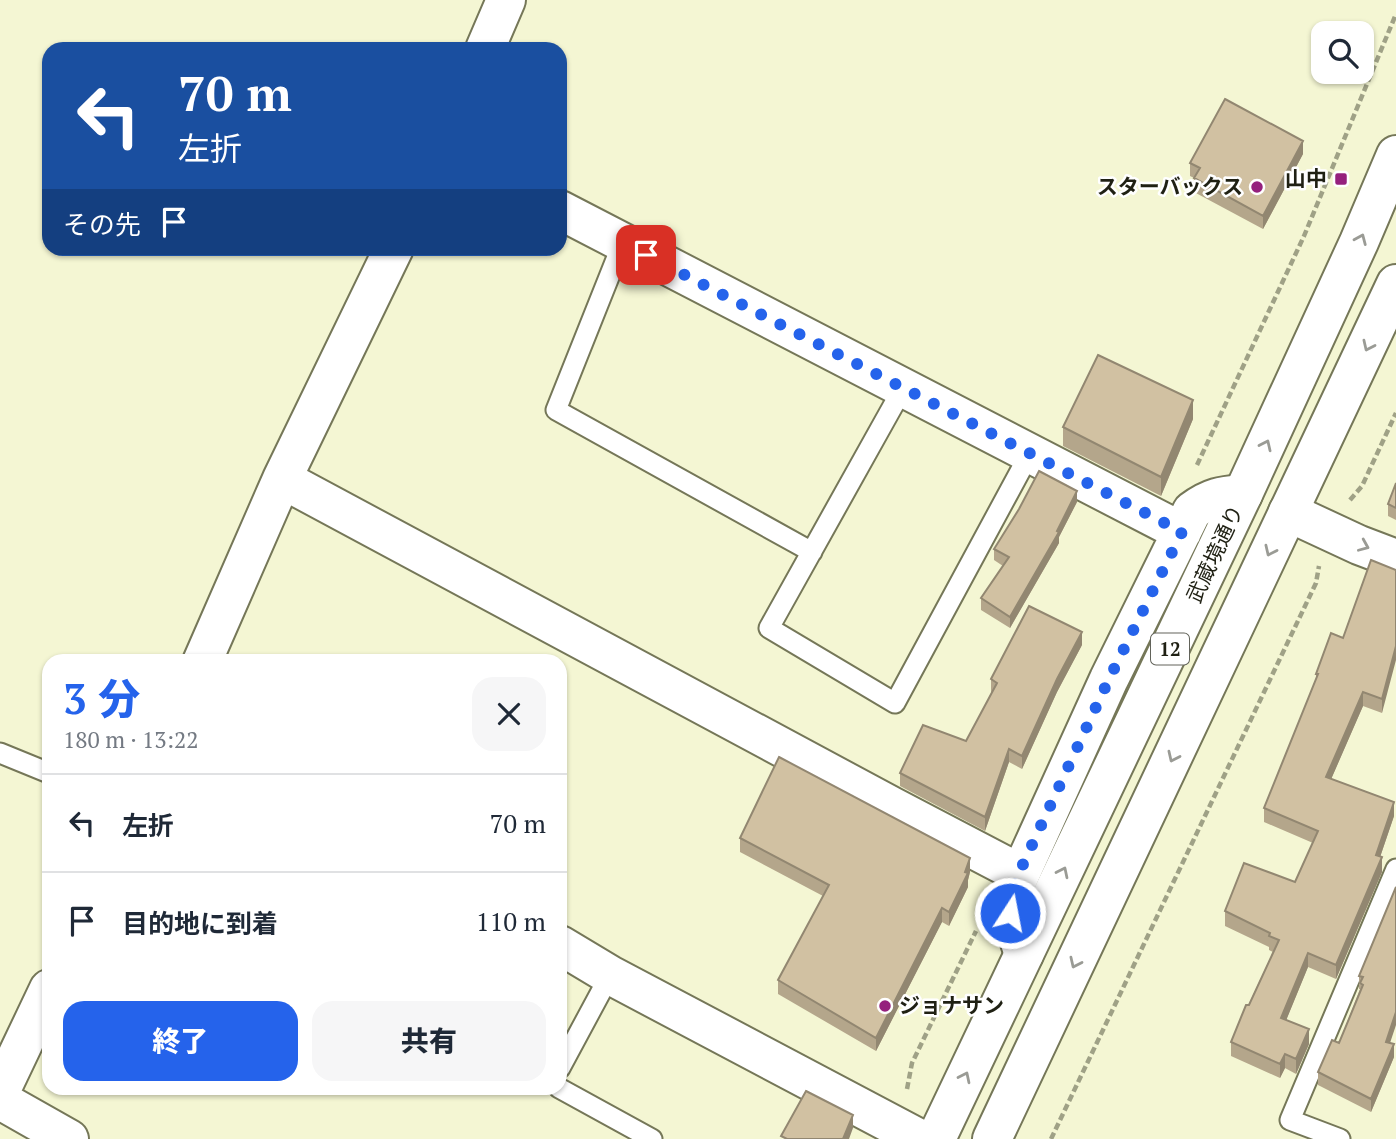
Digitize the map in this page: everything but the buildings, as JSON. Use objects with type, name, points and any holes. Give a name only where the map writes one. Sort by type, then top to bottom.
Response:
[{"type":"street","points":[[488,42],[506,0]]},
{"type":"street","name":"武蔵境通り","points":[[936,1139],[1243,494],[1355,253],[1396,155]]},
{"type":"street","points":[[567,214],[1182,532]]},
{"type":"street","points":[[205,654],[282,479],[390,256]]},
{"type":"street","name":"12","points":[[992,1139],[1396,284]]},
{"type":"street","points":[[282,479],[1019,873]]},
{"type":"street","points":[[1024,954],[1010,913],[1009,899],[1109,679],[1192,511],[1207,500],[1219,496],[1243,494]]},
{"type":"street","points":[[1288,512],[1396,559]]},
{"type":"street","points":[[567,949],[610,975],[920,1139]]},
{"type":"street","points":[[0,1093],[42,1004]]},
{"type":"street","points":[[0,1100],[69,1139]]},
{"type":"lane","points":[[623,242],[555,410],[812,552]]},
{"type":"lane","points":[[903,388],[769,628],[895,703],[1030,453]]},
{"type":"lane","points":[[0,753],[42,769]]},
{"type":"lane","points":[[1340,1139],[1290,1120],[1396,869]]},
{"type":"lane","points":[[567,1055],[610,975]]},
{"type":"lane","points":[[567,1092],[652,1139]]},
{"type":"path","points":[[1196,467],[1304,236],[1396,13]]},
{"type":"path","points":[[1349,502],[1362,486],[1396,413]]},
{"type":"path","points":[[1051,1139],[1316,583],[1320,556]]},
{"type":"path","points":[[905,1101],[912,1063],[978,925]]},
{"type":"place","name":"山中","points":[[1341,179]]},
{"type":"place","name":"スターバックス","points":[[1257,187]]},
{"type":"place","name":"ジョナサン","points":[[885,1006]]},
{"type":"route","points":[[646,255],[1182,532],[1109,679],[1019,873],[1009,899],[1010,913]]}]
